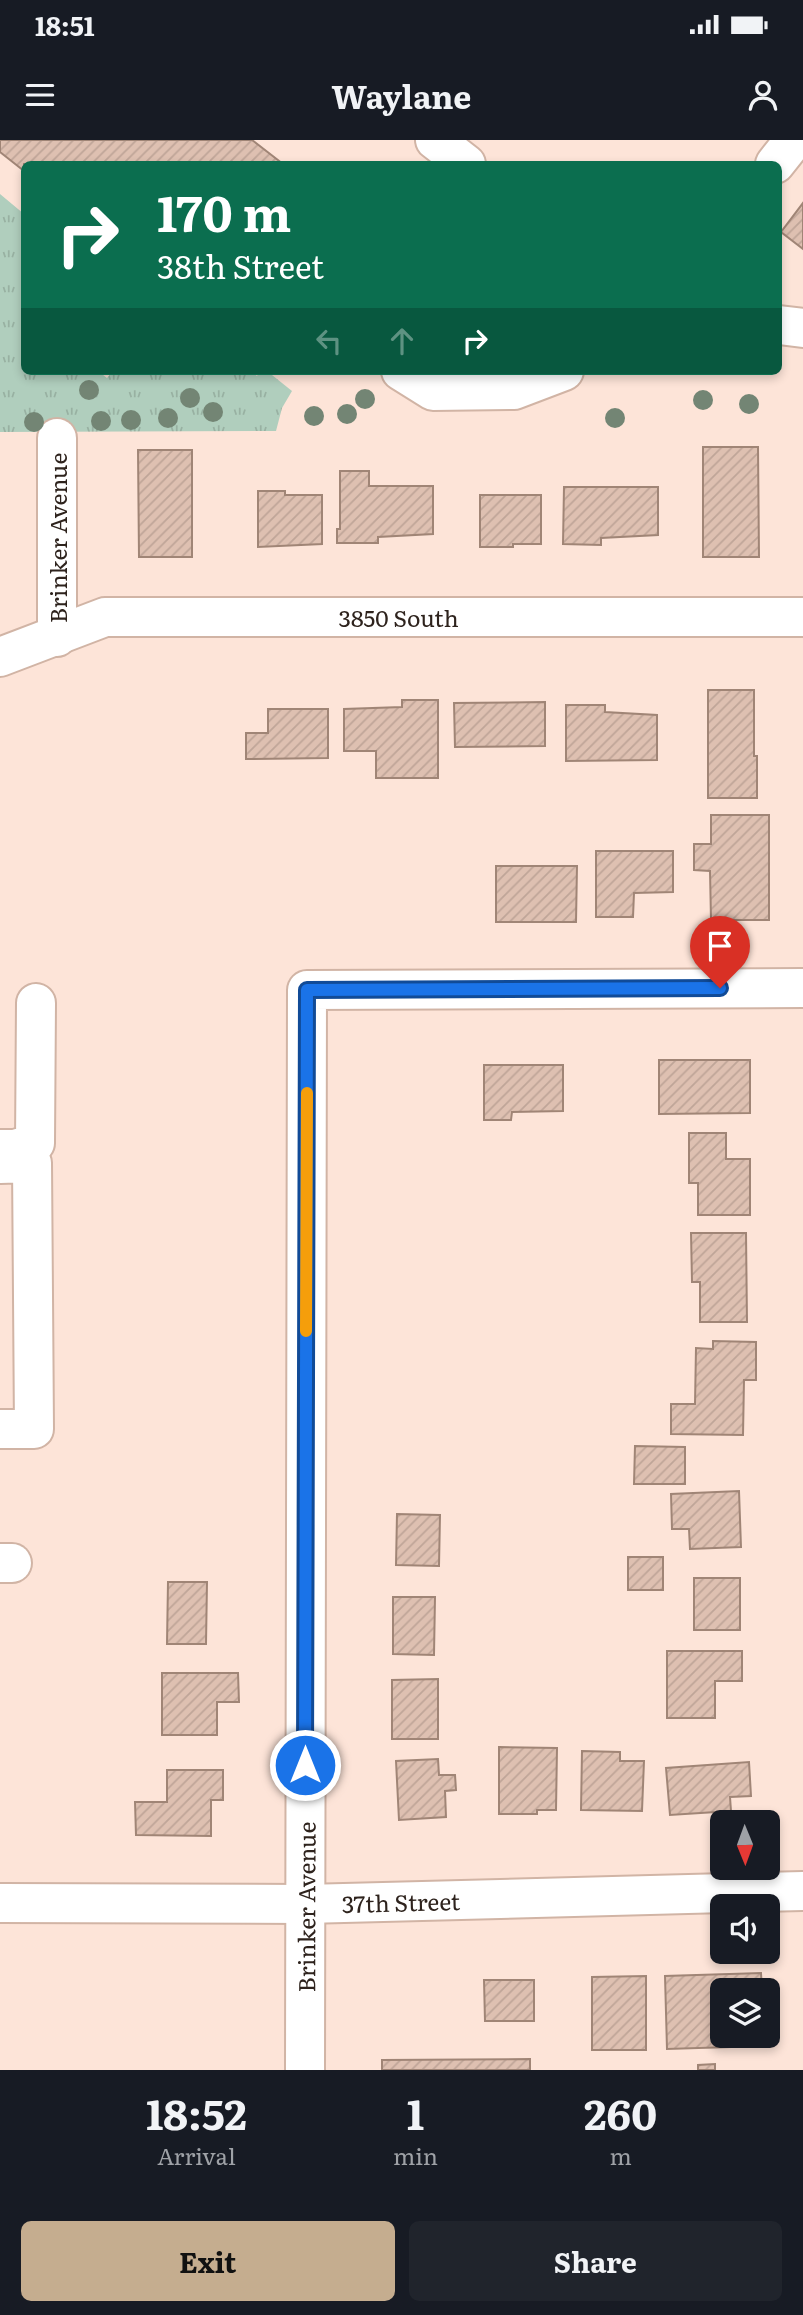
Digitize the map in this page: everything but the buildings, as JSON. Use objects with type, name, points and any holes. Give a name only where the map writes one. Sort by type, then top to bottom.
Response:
[{"type":"street","points":[[777,161],[794,140]]},
{"type":"street","points":[[782,326],[803,328]]},
{"type":"street","points":[[407,375],[433,391],[514,390],[553,375]]},
{"type":"street","name":"Brinker Avenue","points":[[57,438],[57,637]]},
{"type":"street","name":"3850 South","points":[[0,657],[105,617],[803,617]]},
{"type":"street","name":"Brinker Avenue","points":[[305,2070],[307,990],[803,988]]},
{"type":"street","points":[[0,1149],[15,1149],[35,1143],[36,1003]]},
{"type":"street","points":[[0,1164],[32,1163],[34,1429],[0,1429]]},
{"type":"street","name":"37th Street","points":[[0,1903],[305,1904],[803,1891]]},
{"type":"green space","points":[[0,194],[21,212],[21,375],[103,375],[107,378],[110,375],[272,375],[292,391],[282,408],[276,431],[0,432]]},
{"type":"slow traffic","points":[[306,1331],[307,1093]]},
{"type":"route","points":[[305,1765],[307,990],[720,988]]}]
